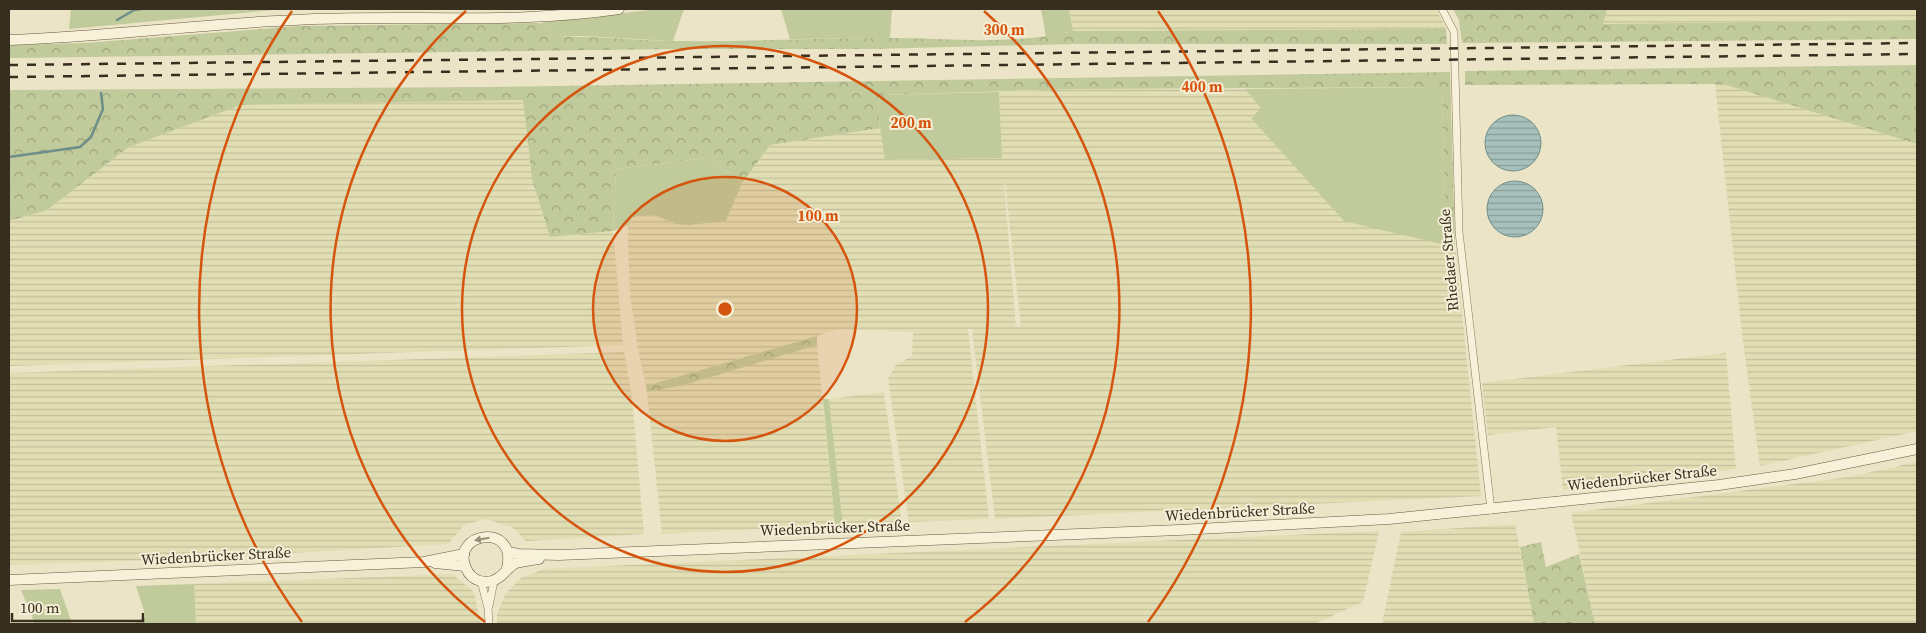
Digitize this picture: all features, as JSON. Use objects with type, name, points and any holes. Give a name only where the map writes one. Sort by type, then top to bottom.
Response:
[{"type":"street","points":[[9,40],[296,20],[538,17],[619,9]]},
{"type":"street","name":"Rhedaer Straße","points":[[1442,9],[1454,32],[1459,232],[1491,510]]},
{"type":"street","name":"Wiedenbrücker Straße","points":[[559,555],[1215,529],[1389,519],[1491,510],[1719,485],[1795,474],[1917,449]]},
{"type":"street","points":[[486,536],[500,541],[508,552],[507,568],[504,573],[494,580],[481,581],[469,574],[465,566],[464,554],[472,541],[486,536]]},
{"type":"street","points":[[508,552],[559,555]]},
{"type":"street","points":[[424,562],[464,554]]},
{"type":"street","points":[[507,568],[518,562],[559,555]]},
{"type":"street","points":[[424,562],[465,566]]},
{"type":"street","name":"Wiedenbrücker Straße","points":[[9,580],[424,562]]},
{"type":"street","points":[[488,608],[494,580]]},
{"type":"street","points":[[481,581],[488,608],[489,624]]},
{"type":"shaded area","points":[[1069,9],[1436,9],[1446,29],[1073,31]]},
{"type":"shaded area","points":[[1607,9],[1917,9],[1917,20],[1603,24]]},
{"type":"shaded area","points":[[1715,84],[1723,84],[1917,144],[1917,431],[1760,466],[1742,334]]},
{"type":"shaded area","points":[[1075,89],[1245,89],[1262,108],[1251,117],[1446,245],[1455,246],[1481,496],[995,519],[972,329],[968,329],[989,519],[909,522],[888,379],[895,366],[912,356],[913,332],[840,329],[646,386],[630,295],[628,225],[631,218],[641,215],[657,216],[675,224],[726,221],[742,183],[770,145],[880,128],[885,160],[1002,158],[999,92]],"holes":[[[1004,183],[1005,183],[1021,326],[1016,327]]]},
{"type":"shaded area","points":[[523,100],[532,179],[550,237],[613,231],[623,345],[9,366],[10,221],[47,210],[129,147],[241,105]]},
{"type":"shaded area","points":[[817,344],[835,525],[662,534],[647,392],[684,385]]},
{"type":"shaded area","points":[[624,352],[632,396],[644,534],[526,541],[512,527],[485,519],[464,525],[448,544],[190,559],[9,565],[9,373]]},
{"type":"shaded area","points":[[1726,353],[1736,469],[1563,490],[1556,427],[1488,435],[1482,383]]},
{"type":"shaded area","points":[[884,392],[902,523],[843,526],[829,399]]},
{"type":"shaded area","points":[[1917,462],[1917,624],[1595,624],[1571,513],[1848,477]]},
{"type":"shaded area","points":[[1515,524],[1534,624],[1383,624],[1401,532]]},
{"type":"shaded area","points":[[1379,531],[1363,602],[1314,624],[497,624],[497,614],[506,593],[521,578],[544,569]]},
{"type":"shaded area","points":[[452,574],[474,592],[481,624],[196,624],[194,584]]},
{"type":"green space","points":[[71,9],[285,9],[69,29]]},
{"type":"green space","points":[[659,9],[684,9],[673,41],[582,36],[551,37],[548,26],[539,23]]},
{"type":"green space","points":[[781,9],[892,9],[890,38],[790,39]]},
{"type":"green space","points":[[1041,9],[1069,9],[1073,31],[1046,37]]},
{"type":"green space","points":[[1453,9],[1607,9],[1603,24],[1917,20],[1917,39],[1462,43],[1459,20]]},
{"type":"green space","points":[[538,23],[548,26],[551,37],[672,41],[888,38],[1004,40],[1050,36],[1073,31],[1446,29],[1447,44],[1074,44],[870,49],[674,49],[9,58],[9,45],[85,43],[299,26]]},
{"type":"green space","points":[[1917,65],[1917,144],[1723,84],[1465,85],[1465,71]]},
{"type":"green space","points":[[1450,72],[1455,246],[1446,245],[1442,87],[1075,89],[878,95],[880,128],[770,145],[742,183],[707,158],[616,169],[613,231],[550,237],[532,179],[523,100],[241,105],[129,147],[47,210],[9,221],[9,90],[486,87]]},
{"type":"green space","points":[[1442,87],[1446,245],[1344,221],[1251,118],[1261,108],[1245,89]]},
{"type":"green space","points":[[999,92],[1002,158],[885,160],[880,128],[878,95]]},
{"type":"green space","points":[[707,158],[742,183],[726,221],[689,225],[675,224],[657,216],[641,215],[631,218],[628,225],[613,231],[616,169]]},
{"type":"green space","points":[[817,336],[817,345],[684,385],[647,392],[646,386]]},
{"type":"green space","points":[[823,399],[829,399],[843,526],[835,525]]},
{"type":"green space","points":[[1541,542],[1546,567],[1579,554],[1595,624],[1534,624],[1520,547]]},
{"type":"green space","points":[[194,584],[196,624],[136,624],[135,622],[146,617],[136,586]]},
{"type":"green space","points":[[60,589],[72,624],[35,624],[21,590]]},
{"type":"water","points":[[1507,115],[1519,115],[1533,123],[1541,137],[1539,154],[1533,163],[1519,171],[1507,171],[1497,166],[1490,159],[1485,149],[1485,137],[1490,127],[1497,120]]},
{"type":"water","points":[[1509,181],[1521,181],[1531,185],[1539,193],[1543,209],[1539,225],[1531,233],[1521,237],[1509,237],[1499,233],[1491,225],[1487,215],[1487,203],[1491,193],[1499,185]]},
{"type":"waterway","points":[[117,20],[134,10],[142,9]]},
{"type":"waterway","points":[[9,157],[80,147],[91,137],[103,109],[101,93]]},
{"type":"railway","points":[[9,65],[1917,43]]},
{"type":"railway","points":[[9,77],[1917,54]]}]
